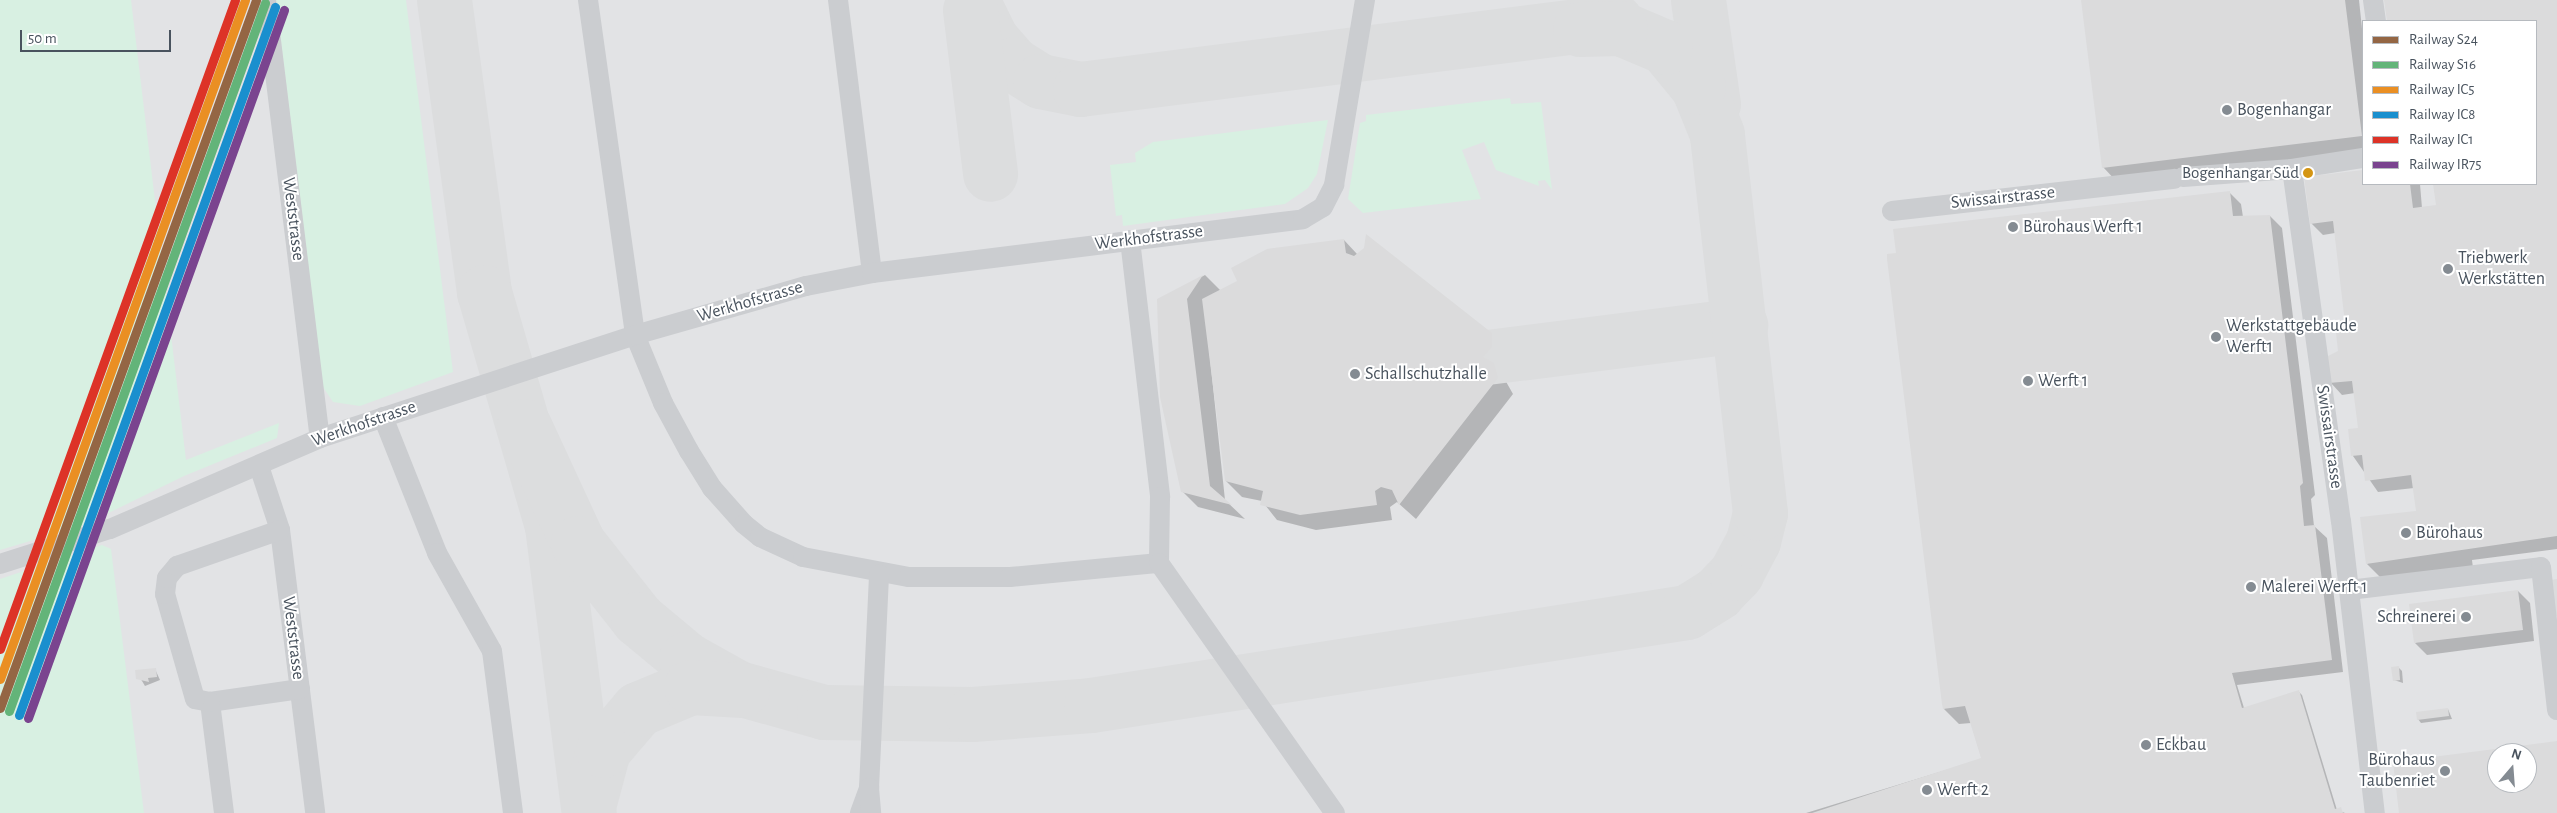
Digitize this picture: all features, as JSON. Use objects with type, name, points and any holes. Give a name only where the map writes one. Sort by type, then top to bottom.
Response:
[{"type":"lane","name":"Weststrasse","points":[[266,0],[320,438]]},
{"type":"lane","points":[[588,0],[636,335],[663,403],[689,451],[744,524],[760,537],[803,557],[879,574],[1000,578],[1159,563]]},
{"type":"lane","points":[[838,0],[872,273]]},
{"type":"lane","name":"Werkhofstrasse","points":[[0,564],[110,529],[189,492],[259,466],[320,438],[383,416],[636,335],[806,286],[872,273],[1130,240],[1292,222],[1323,207],[1334,185],[1365,0]]},
{"type":"lane","points":[[2373,0],[2376,20]]},
{"type":"lane","points":[[2292,169],[2362,158]]},
{"type":"lane","name":"Swissairstrasse","points":[[1892,211],[2179,178],[2292,169],[2349,590],[2374,813]]},
{"type":"lane","points":[[1130,240],[1160,497],[1159,563],[1335,813]]},
{"type":"lane","points":[[383,416],[438,553],[492,651],[513,813]]},
{"type":"lane","name":"Weststrasse","points":[[259,466],[280,530],[315,813]]},
{"type":"lane","points":[[280,530],[177,566],[167,578],[165,594],[195,699],[210,702],[300,689]]},
{"type":"lane","points":[[2349,590],[2549,566],[2557,710]]},
{"type":"lane","points":[[871,813],[869,788],[879,574]]},
{"type":"lane","points":[[210,702],[224,813]]},
{"type":"lane","points":[[860,813],[869,788]]},
{"type":"shaded area","points":[[0,0],[2557,0],[2557,813],[0,813]]},
{"type":"green space","points":[[0,0],[131,0],[186,460],[279,423],[277,438],[184,476],[84,525],[0,550]]},
{"type":"green space","points":[[276,0],[406,0],[453,372],[360,406],[333,402],[323,387]]},
{"type":"green space","points":[[1510,98],[1511,104],[1541,102],[1552,190],[1545,180],[1538,181],[1539,186],[1496,170],[1484,142],[1462,150],[1481,199],[1363,213],[1348,199],[1360,123],[1366,121],[1366,115]]},
{"type":"green space","points":[[1328,120],[1317,174],[1308,188],[1285,204],[1123,226],[1122,215],[1116,216],[1110,165],[1136,162],[1135,153],[1153,142]]},
{"type":"green space","points":[[102,545],[111,549],[144,813],[0,813],[0,579]]},
{"type":"building","name":"Bogenhangar","points":[[2081,0],[2345,0],[2362,136],[2102,168]]},
{"type":"building","name":"Triebwerk Werkstätten","points":[[2384,0],[2557,0],[2557,536],[2366,564],[2360,517],[2416,511],[2411,475],[2365,481],[2362,455],[2351,456],[2348,429],[2358,428],[2352,381],[2329,383],[2326,357],[2338,351],[2335,324],[2345,323],[2333,221],[2310,224],[2304,177],[2362,170],[2362,185],[2410,185],[2413,208],[2436,205],[2433,185],[2537,185],[2537,20],[2387,20]]},
{"type":"building","points":[[2230,191],[2233,216],[2270,215],[2303,483],[2300,486],[2304,526],[2315,525],[2332,660],[2232,673],[2242,708],[2299,690],[2335,809],[2341,807],[2343,813],[1812,813],[1981,758],[1965,706],[1943,709],[1942,704],[1887,259],[1887,254],[1896,253],[1893,229]]},
{"type":"building","name":"Schallschutzhalle","points":[[1366,234],[1492,333],[1492,347],[1483,357],[1494,363],[1498,378],[1399,505],[1392,490],[1381,487],[1375,491],[1377,505],[1300,515],[1260,505],[1263,491],[1225,481],[1202,299],[1237,281],[1231,268],[1267,249],[1344,239],[1346,253],[1354,256],[1364,248]]},
{"type":"building","points":[[1203,275],[1187,299],[1210,486],[1232,505],[1181,492],[1160,397],[1157,299]]},
{"type":"building","points":[[2557,579],[2557,616],[2556,616],[2551,580]]},
{"type":"building","name":"Schreinerei","points":[[2518,590],[2523,630],[2414,643],[2409,604]]},
{"type":"building","points":[[2399,666],[2400,680],[2393,681],[2391,667]]},
{"type":"building","points":[[156,668],[157,677],[148,678],[149,682],[136,679],[135,670]]},
{"type":"building","points":[[2448,708],[2449,716],[2417,720],[2416,712]]},
{"type":"building","name":"Bürohaus Taubenriet","points":[[2557,741],[2557,813],[2399,813],[2393,762],[2487,750],[2487,793],[2537,793],[2537,744]]},
{"type":"taxiway","points":[[444,0],[484,292],[552,526],[589,813]]},
{"type":"taxiway","points":[[972,0],[991,39],[1013,64],[1040,81],[1080,89],[1616,21]]},
{"type":"taxiway","points":[[1698,0],[1713,104]]},
{"type":"taxiway","points":[[970,10],[990,174]]},
{"type":"taxiway","points":[[524,426],[578,543],[638,619],[686,659],[738,688],[824,712],[972,714],[1091,705],[1687,612],[1717,593],[1736,573],[1753,541],[1760,513],[1717,134],[1698,87],[1665,47],[1620,28],[1580,29]]},
{"type":"taxiway","points":[[1408,367],[1740,325]]},
{"type":"taxiway","points":[[590,799],[603,750],[638,709],[691,687],[742,690]]},
{"type":"rail line","name":"IC1","points":[[0,649],[235,0]]},
{"type":"rail line","name":"IC5","points":[[0,679],[245,0]]},
{"type":"rail line","name":"S24","points":[[0,708],[256,0]]},
{"type":"rail line","name":"S16","points":[[9,711],[265,3]]},
{"type":"rail line","name":"IC8","points":[[19,715],[275,7]]},
{"type":"rail line","name":"IR75","points":[[28,718],[284,10]]},
{"type":"place","name":"Bogenhangar","points":[[2227,110]]},
{"type":"place","name":"Bogenhangar Süd","points":[[2308,173]]},
{"type":"place","name":"Bürohaus Werft 1","points":[[2013,227]]},
{"type":"place","name":"Triebwerk Werkstätten","points":[[2448,269]]},
{"type":"place","name":"Werkstattgebäude Werft1","points":[[2216,337]]},
{"type":"place","name":"Schallschutzhalle","points":[[1355,374]]},
{"type":"place","name":"Werft 1","points":[[2028,381]]},
{"type":"place","name":"Bürohaus","points":[[2406,533]]},
{"type":"place","name":"Malerei Werft 1","points":[[2251,587]]},
{"type":"place","name":"Schreinerei","points":[[2466,617]]},
{"type":"place","name":"Eckbau","points":[[2146,745]]},
{"type":"place","name":"Bürohaus Taubenriet","points":[[2445,771]]},
{"type":"place","name":"Werft 2","points":[[1927,790]]}]
